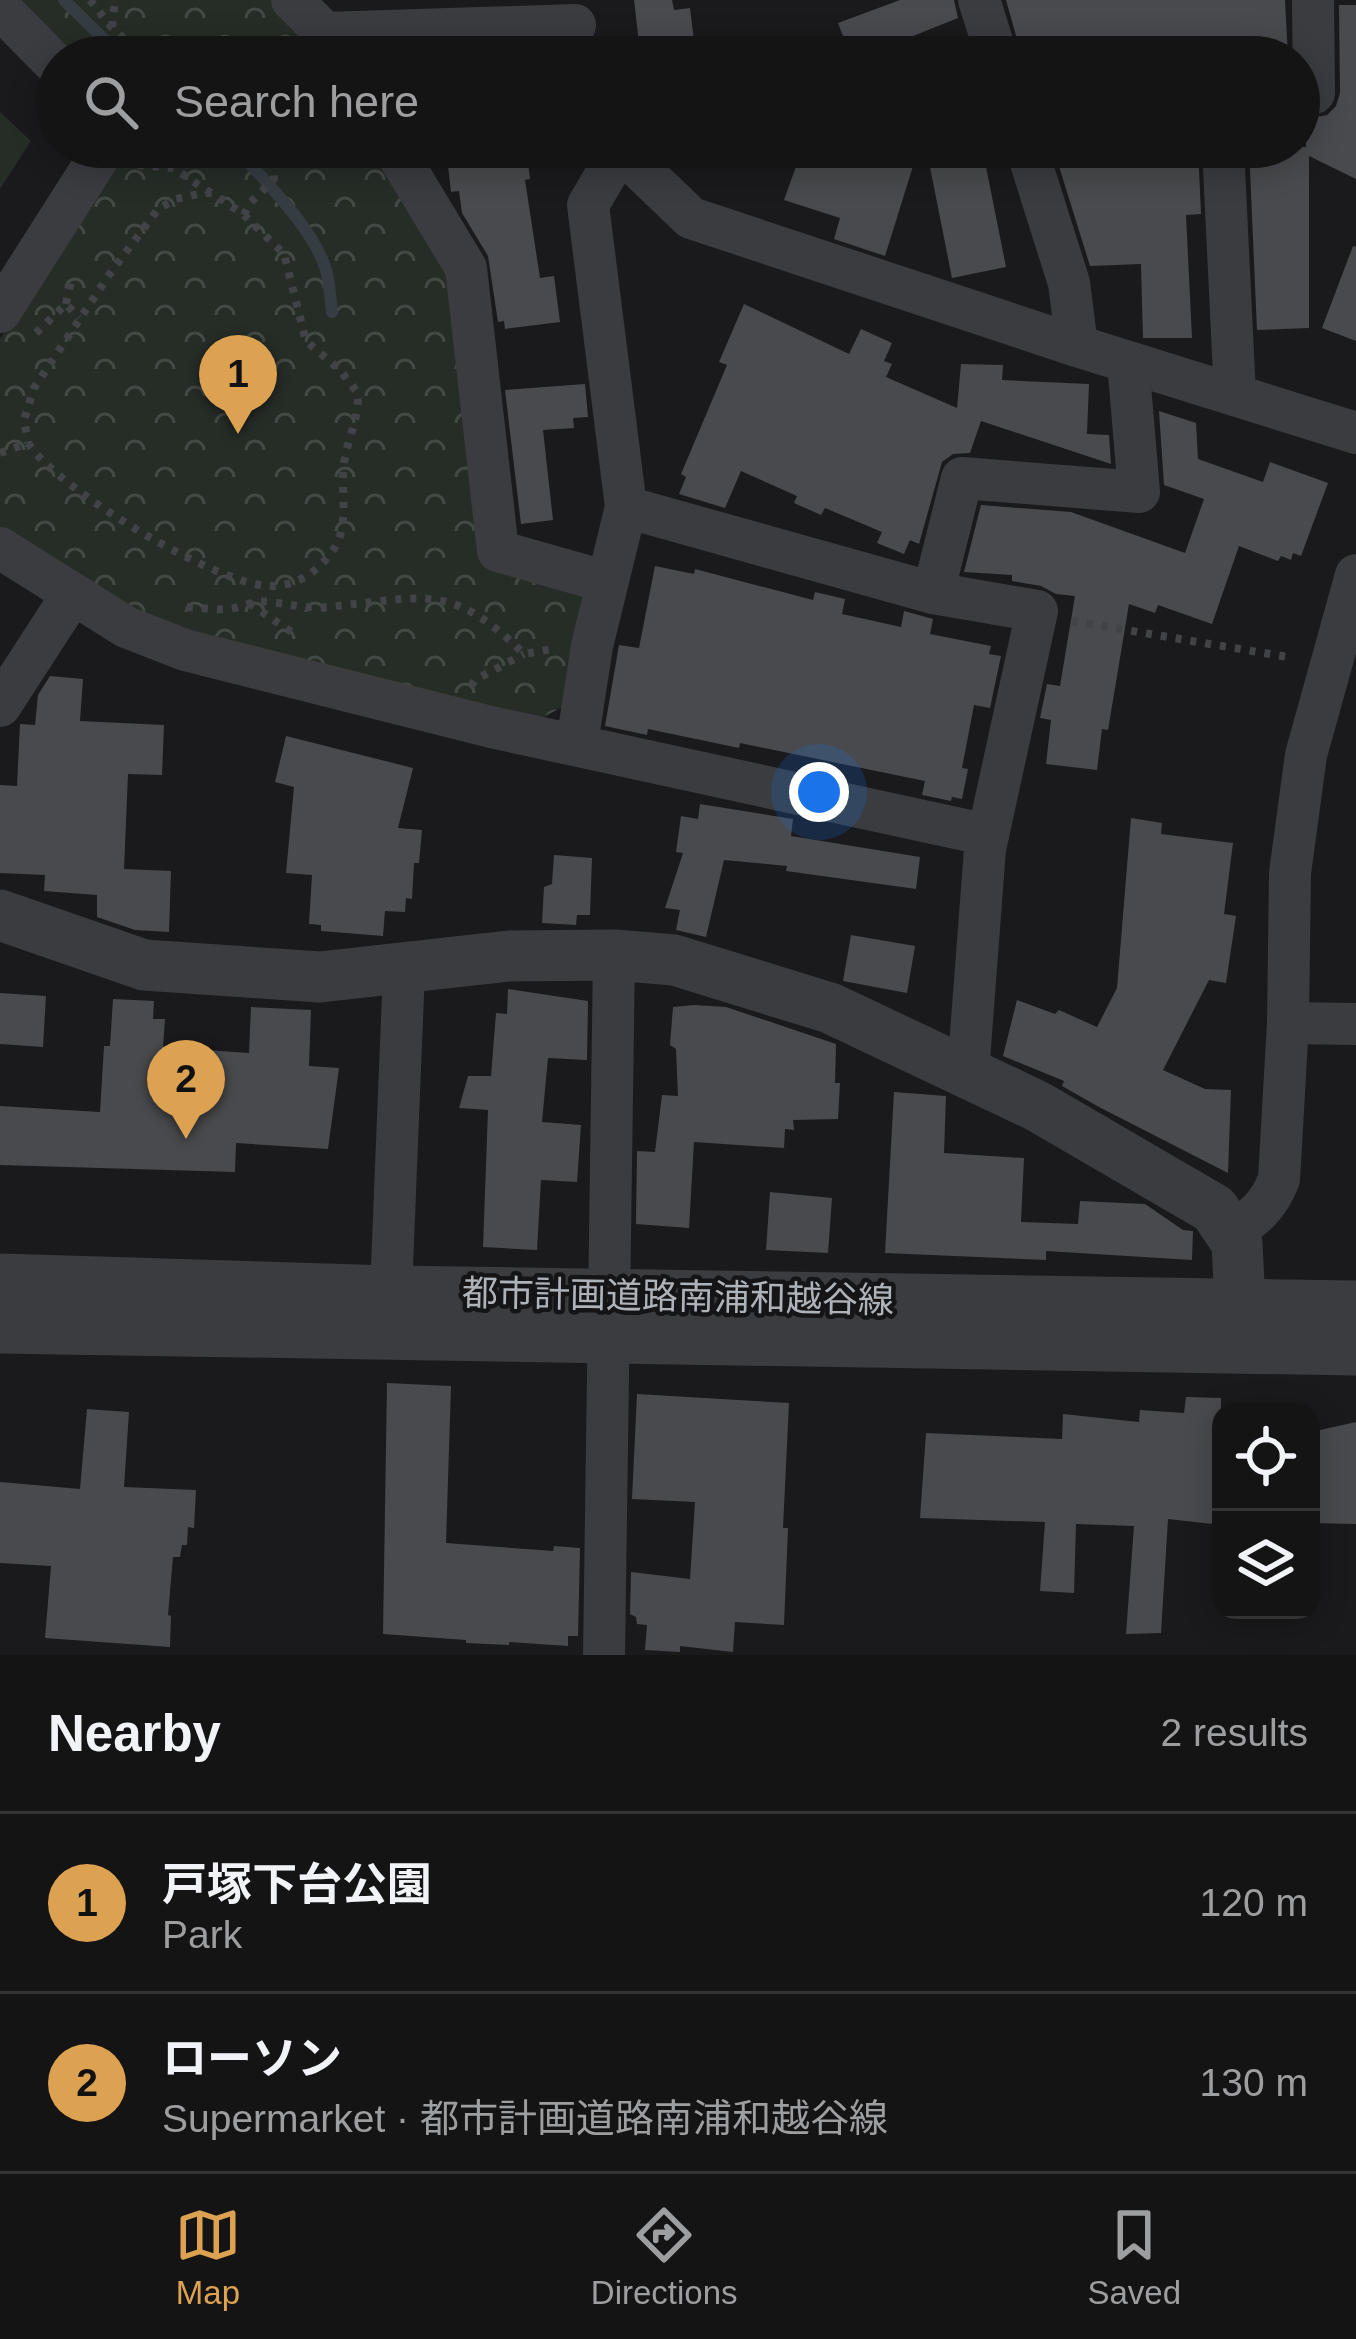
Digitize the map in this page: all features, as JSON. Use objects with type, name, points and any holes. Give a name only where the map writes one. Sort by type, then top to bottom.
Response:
[{"type":"street","points":[[292,0],[324,36]]},
{"type":"street","points":[[979,0],[990,36]]},
{"type":"street","points":[[1313,0],[1313,36]]},
{"type":"street","points":[[0,8],[36,45]]},
{"type":"street","points":[[462,36],[577,28]]},
{"type":"street","points":[[0,312],[106,168]]},
{"type":"street","points":[[406,168],[466,268],[498,551],[607,583]]},
{"type":"street","points":[[577,742],[592,646],[626,507],[588,205],[608,168]]},
{"type":"street","points":[[638,168],[691,218],[1356,433]]},
{"type":"street","points":[[1033,168],[1069,283],[1077,346]]},
{"type":"street","points":[[1223,168],[1235,395]]},
{"type":"street","points":[[933,593],[962,478],[1139,492],[1128,362]]},
{"type":"street","points":[[626,507],[933,593],[1037,611],[988,835],[968,1073]]},
{"type":"street","points":[[0,548],[126,626],[185,650],[490,727],[577,742],[988,835]]},
{"type":"street","points":[[1232,1231],[1257,1216],[1272,1199],[1279,1179],[1290,873],[1306,755],[1356,575]]},
{"type":"street","points":[[0,706],[71,595]]},
{"type":"street","points":[[0,915],[143,965],[320,977],[508,956],[614,955],[674,960],[830,1008],[1037,1106],[1214,1209],[1232,1231],[1240,1267],[1240,1305]]},
{"type":"street","points":[[604,1655],[614,955]]},
{"type":"street","points":[[391,1292],[404,970]]},
{"type":"street","points":[[1288,1023],[1356,1024]]},
{"type":"street","name":"都市計画道路南浦和越谷線","points":[[0,1279],[391,1292],[609,1316],[1356,1350]]},
{"type":"street","name":"都市計画道路南浦和越谷線","points":[[0,1328],[1356,1306]]},
{"type":"path","points":[[90,0],[121,36]]},
{"type":"path","points":[[112,28],[115,0]]},
{"type":"path","points":[[173,168],[244,214],[284,254],[307,341],[357,392],[344,458],[343,523],[336,546],[301,580],[274,586],[251,584],[124,521],[56,475],[28,443],[24,420],[34,388],[158,209],[176,199],[212,194]]},
{"type":"path","points":[[244,214],[274,179],[273,168]]},
{"type":"path","points":[[66,304],[73,273]]},
{"type":"path","points":[[0,454],[28,443]]},
{"type":"path","points":[[251,584],[248,602],[290,607],[323,608],[405,596],[446,599],[502,632],[524,654],[563,648]]},
{"type":"path","points":[[1037,611],[1295,658]]},
{"type":"green space","points":[[13,0],[272,0],[311,36],[48,36]]},
{"type":"green space","points":[[0,112],[31,141],[0,189]]},
{"type":"green space","points":[[110,168],[393,168],[457,272],[491,557],[576,586],[590,601],[564,706],[540,719],[298,669],[123,606],[0,529],[0,339]]},
{"type":"building","points":[[634,0],[672,0],[674,10],[690,8],[693,36],[638,36]]},
{"type":"building","points":[[900,0],[954,0],[958,18],[913,36],[843,36],[838,23]]},
{"type":"building","points":[[1006,0],[1285,0],[1287,36],[1016,36]]},
{"type":"building","points":[[1339,5],[1356,5],[1356,179],[1320,161],[1320,116],[1336,106],[1340,93]]},
{"type":"building","points":[[448,168],[529,168],[530,179],[525,180],[540,278],[554,276],[560,322],[505,329],[504,321],[498,322],[488,256],[462,213],[459,191],[451,192]]},
{"type":"building","points":[[795,168],[912,168],[885,256],[834,239],[840,218],[784,200]]},
{"type":"building","points":[[930,168],[986,168],[1006,267],[952,278]]},
{"type":"building","points":[[1060,168],[1199,168],[1201,214],[1186,215],[1192,338],[1143,338],[1141,264],[1090,266]]},
{"type":"building","points":[[1250,168],[1309,168],[1309,328],[1257,330]]},
{"type":"building","points":[[1356,247],[1356,341],[1322,328]]},
{"type":"building","points":[[744,304],[849,354],[861,329],[892,343],[884,361],[892,364],[886,377],[957,408],[961,364],[1003,365],[1002,380],[1089,384],[1087,434],[1109,435],[1111,464],[981,421],[970,453],[953,454],[942,462],[919,544],[910,540],[904,554],[877,543],[882,532],[825,508],[821,515],[794,503],[797,496],[741,471],[725,508],[679,494],[686,477],[681,474],[727,365],[719,362]]},
{"type":"building","points":[[585,384],[588,417],[573,418],[574,428],[543,430],[553,520],[521,524],[505,390]]},
{"type":"building","points":[[1159,411],[1196,423],[1198,459],[1263,482],[1270,462],[1328,483],[1301,556],[1293,553],[1291,560],[1281,556],[1278,561],[1239,546],[1212,624],[1158,605],[1155,613],[1129,604],[1097,770],[1046,764],[1051,720],[1040,718],[1047,684],[1060,686],[1075,596],[1012,581],[1012,575],[964,572],[981,505],[1071,512],[1185,553],[1204,499],[1164,485]]},
{"type":"building","points":[[655,566],[694,574],[695,569],[813,600],[815,592],[845,599],[842,614],[901,627],[904,611],[933,619],[930,634],[991,646],[989,654],[1001,656],[990,708],[974,705],[962,768],[968,769],[962,799],[922,795],[925,781],[740,743],[739,748],[648,729],[647,735],[605,726],[619,645],[639,648]]},
{"type":"building","points":[[50,676],[83,679],[80,721],[164,725],[162,775],[128,774],[124,869],[171,871],[169,932],[135,930],[97,917],[97,895],[44,891],[45,875],[0,873],[0,785],[17,786],[20,724],[35,725],[38,695]]},
{"type":"building","points":[[286,736],[413,768],[398,828],[422,830],[419,863],[414,863],[412,899],[406,898],[405,912],[385,911],[383,936],[321,931],[321,925],[309,924],[312,875],[286,873],[294,787],[275,782]]},
{"type":"building","points":[[700,804],[793,819],[791,836],[920,857],[916,889],[724,860],[706,937],[676,930],[680,910],[665,908],[683,853],[676,852],[681,816],[698,819]]},
{"type":"building","points":[[1131,818],[1162,823],[1161,834],[1233,843],[1224,914],[1236,916],[1226,983],[1209,980],[1163,1070],[1205,1089],[1231,1090],[1228,1173],[1099,1107],[1062,1086],[1064,1081],[1003,1056],[1017,1000],[1055,1014],[1059,1010],[1097,1027],[1117,988]]},
{"type":"building","points":[[554,855],[592,858],[590,915],[577,915],[576,925],[542,923],[544,887],[552,884]]},
{"type":"building","points":[[851,935],[915,946],[907,993],[843,981]]},
{"type":"building","points":[[508,989],[588,1001],[587,1060],[548,1058],[542,1122],[581,1125],[577,1182],[541,1180],[537,1250],[483,1247],[488,1110],[459,1108],[468,1076],[491,1076],[496,1013],[507,1014]]},
{"type":"building","points":[[0,993],[46,996],[43,1047],[0,1044]]},
{"type":"building","points":[[113,999],[154,1001],[153,1019],[165,1019],[163,1047],[249,1053],[251,1007],[311,1010],[309,1066],[339,1068],[328,1149],[236,1143],[235,1172],[0,1165],[0,1106],[100,1112]]},
{"type":"building","points":[[673,1007],[726,1007],[836,1044],[838,1119],[793,1120],[794,1130],[785,1129],[784,1148],[694,1142],[689,1228],[636,1224],[637,1151],[655,1152],[662,1095],[678,1096],[676,1049],[670,1045]]},
{"type":"building","points":[[894,1092],[946,1096],[944,1153],[1024,1158],[1021,1222],[1078,1224],[1080,1201],[1145,1204],[1183,1230],[1193,1231],[1192,1260],[1046,1251],[1046,1260],[885,1253]]},
{"type":"building","points":[[770,1192],[832,1198],[828,1253],[766,1250]]},
{"type":"building","points":[[387,1383],[451,1386],[446,1543],[553,1551],[554,1546],[580,1548],[578,1636],[568,1636],[568,1646],[466,1643],[383,1634]]},
{"type":"building","points":[[637,1394],[789,1403],[784,1625],[735,1622],[733,1652],[680,1646],[680,1652],[645,1650],[647,1625],[637,1624],[630,1614],[631,1572],[690,1579],[695,1502],[632,1499]]},
{"type":"building","points":[[1186,1397],[1221,1398],[1221,1403],[1212,1403],[1212,1524],[1168,1519],[1161,1633],[1126,1634],[1134,1526],[1076,1524],[1074,1593],[1040,1591],[1045,1522],[920,1518],[926,1433],[1062,1439],[1063,1414],[1139,1422],[1140,1410],[1184,1413]]},
{"type":"building","points":[[87,1409],[129,1412],[124,1487],[196,1490],[194,1528],[188,1527],[187,1545],[182,1545],[180,1557],[173,1557],[170,1647],[45,1638],[51,1566],[0,1563],[0,1482],[80,1489]]},
{"type":"building","points":[[1356,1422],[1356,1524],[1320,1523],[1320,1430]]},
{"type":"waterway","points":[[64,0],[101,36]]},
{"type":"waterway","points":[[254,168],[317,248],[328,276],[332,312]]},
{"type":"place","name":"戸塚下台公園","points":[[238,434]]},
{"type":"place","name":"ローソン","points":[[186,1139]]}]
